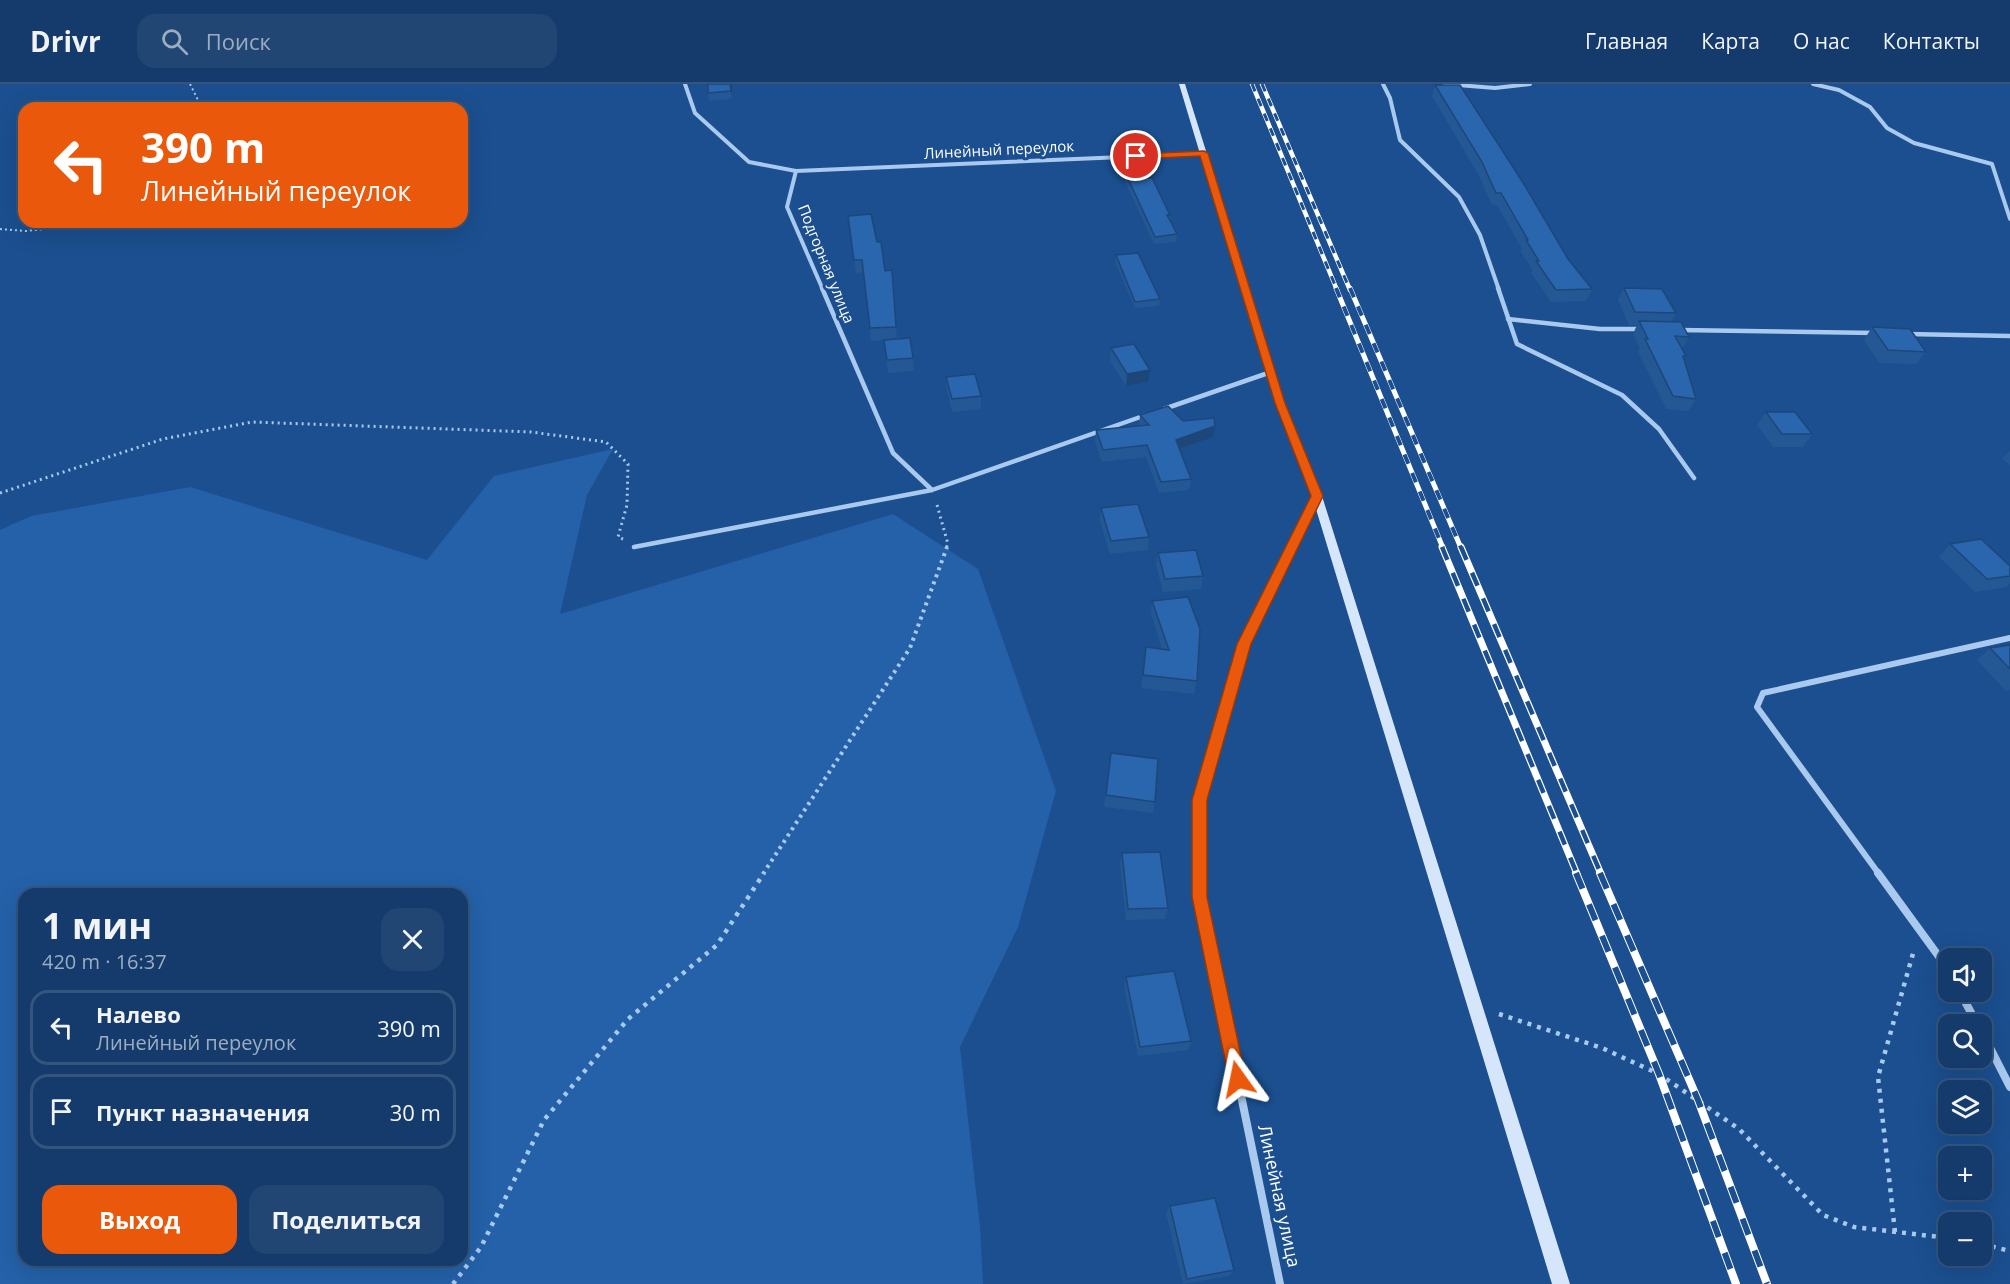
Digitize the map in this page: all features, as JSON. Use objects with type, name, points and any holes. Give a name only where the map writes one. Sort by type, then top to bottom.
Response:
[{"type":"street","points":[[685,84],[696,113],[749,162],[796,171]]},
{"type":"street","points":[[1182,84],[1280,403],[1317,496],[1561,1284]]},
{"type":"street","points":[[1383,84],[1390,98],[1400,140],[1459,197],[1480,235],[1517,344],[1622,395],[1659,429],[1694,478]]},
{"type":"street","points":[[1445,84],[1495,88],[1530,84]]},
{"type":"street","points":[[1813,84],[1839,90],[1869,108],[1887,128],[1914,142],[1992,164],[2010,219]]},
{"type":"street","name":"Линейный переулок","points":[[796,171],[1204,153]]},
{"type":"street","name":"Подгорная улица","points":[[796,171],[787,207],[892,453],[933,489]]},
{"type":"street","points":[[1508,319],[1600,329],[1647,330]]},
{"type":"street","points":[[1671,330],[1881,333]]},
{"type":"street","points":[[1905,334],[2010,336]]},
{"type":"street","points":[[634,547],[933,489],[1271,372]]},
{"type":"street","name":"Линейная улица","points":[[1280,1284],[1200,897],[1199,800],[1244,644],[1317,496]]},
{"type":"street","points":[[1938,954],[1756,707],[1763,693],[2010,638]]},
{"type":"street","points":[[1992,1052],[2010,1087]]},
{"type":"path","points":[[190,84],[199,102]]},
{"type":"path","points":[[0,229],[26,231],[52,228]]},
{"type":"path","points":[[0,493],[163,439],[252,422],[531,432],[606,442],[628,464],[627,505],[618,537],[634,547]]},
{"type":"path","points":[[468,1264],[481,1247],[544,1120],[628,1019],[717,945],[910,648],[948,544],[933,489]]},
{"type":"path","points":[[1895,1232],[1878,1077],[1920,928]]},
{"type":"path","points":[[1476,1006],[1602,1048],[1659,1074],[1739,1129],[1823,1215],[1854,1227],[1938,1237]]},
{"type":"path","points":[[1992,1246],[2010,1251]]},
{"type":"path","points":[[453,1284],[467,1266]]},
{"type":"shaded area","points":[[613,449],[587,495],[560,614],[893,514],[978,569],[1056,791],[1018,927],[960,1047],[980,1227],[983,1284],[0,1284],[0,530],[31,516],[190,487],[427,560],[494,476]]},
{"type":"building","points":[[708,84],[730,84],[731,91],[708,93]]},
{"type":"building","points":[[1435,85],[1460,85],[1522,181],[1568,259],[1592,289],[1556,290],[1536,261],[1539,261],[1526,240],[1528,240],[1501,193],[1496,193],[1482,162]]},
{"type":"building","points":[[1140,156],[1149,178],[1152,178],[1170,215],[1167,215],[1177,234],[1155,237],[1118,157]]},
{"type":"building","points":[[871,214],[877,242],[881,242],[885,271],[892,270],[896,327],[870,328],[862,260],[854,260],[848,216]]},
{"type":"building","points":[[1138,253],[1160,299],[1135,302],[1116,255]]},
{"type":"building","points":[[1624,288],[1662,289],[1676,313],[1635,312]]},
{"type":"building","points":[[1639,321],[1681,322],[1689,337],[1675,336],[1686,356],[1683,356],[1696,399],[1673,396],[1645,339],[1648,339]]},
{"type":"building","points":[[1872,327],[1910,329],[1926,352],[1888,350]]},
{"type":"building","points":[[910,338],[913,358],[887,360],[884,340]]},
{"type":"building","points":[[1134,344],[1150,370],[1127,374],[1111,348]]},
{"type":"building","points":[[975,374],[981,396],[952,399],[946,377]]},
{"type":"building","points":[[1168,406],[1183,421],[1214,418],[1215,426],[1176,440],[1191,479],[1161,482],[1147,445],[1103,450],[1096,430],[1149,425],[1140,415]]},
{"type":"building","points":[[1766,412],[1795,412],[1812,434],[1782,434]]},
{"type":"building","points":[[1138,504],[1149,537],[1111,541],[1101,508]]},
{"type":"building","points":[[1981,539],[2010,566],[2010,576],[1987,579],[1950,544]]},
{"type":"building","points":[[1196,550],[1203,576],[1165,579],[1158,553]]},
{"type":"building","points":[[1188,597],[1200,629],[1197,681],[1143,675],[1146,647],[1169,650],[1152,601]]},
{"type":"building","points":[[2010,645],[2010,669],[1990,648]]},
{"type":"building","points":[[1111,753],[1158,759],[1155,802],[1106,795]]},
{"type":"building","points":[[1160,852],[1168,908],[1128,909],[1122,853]]},
{"type":"building","points":[[1174,971],[1191,1041],[1140,1047],[1126,977]]},
{"type":"building","points":[[1215,1198],[1234,1270],[1187,1279],[1170,1206]]},
{"type":"railway","points":[[1252,84],[1337,290]]},
{"type":"railway","points":[[1262,84],[1350,290]]},
{"type":"railway","points":[[1336,288],[1443,548]]},
{"type":"railway","points":[[1350,288],[1461,548]]},
{"type":"railway","points":[[1442,547],[1577,874]]},
{"type":"railway","points":[[1461,547],[1601,874]]},
{"type":"railway","points":[[1576,873],[1659,1074],[1736,1284]]},
{"type":"railway","points":[[1600,873],[1698,1100],[1767,1284]]},
{"type":"route","points":[[1136,156],[1204,153],[1280,403],[1317,496],[1244,644],[1199,800],[1200,897],[1238,1079]]}]
